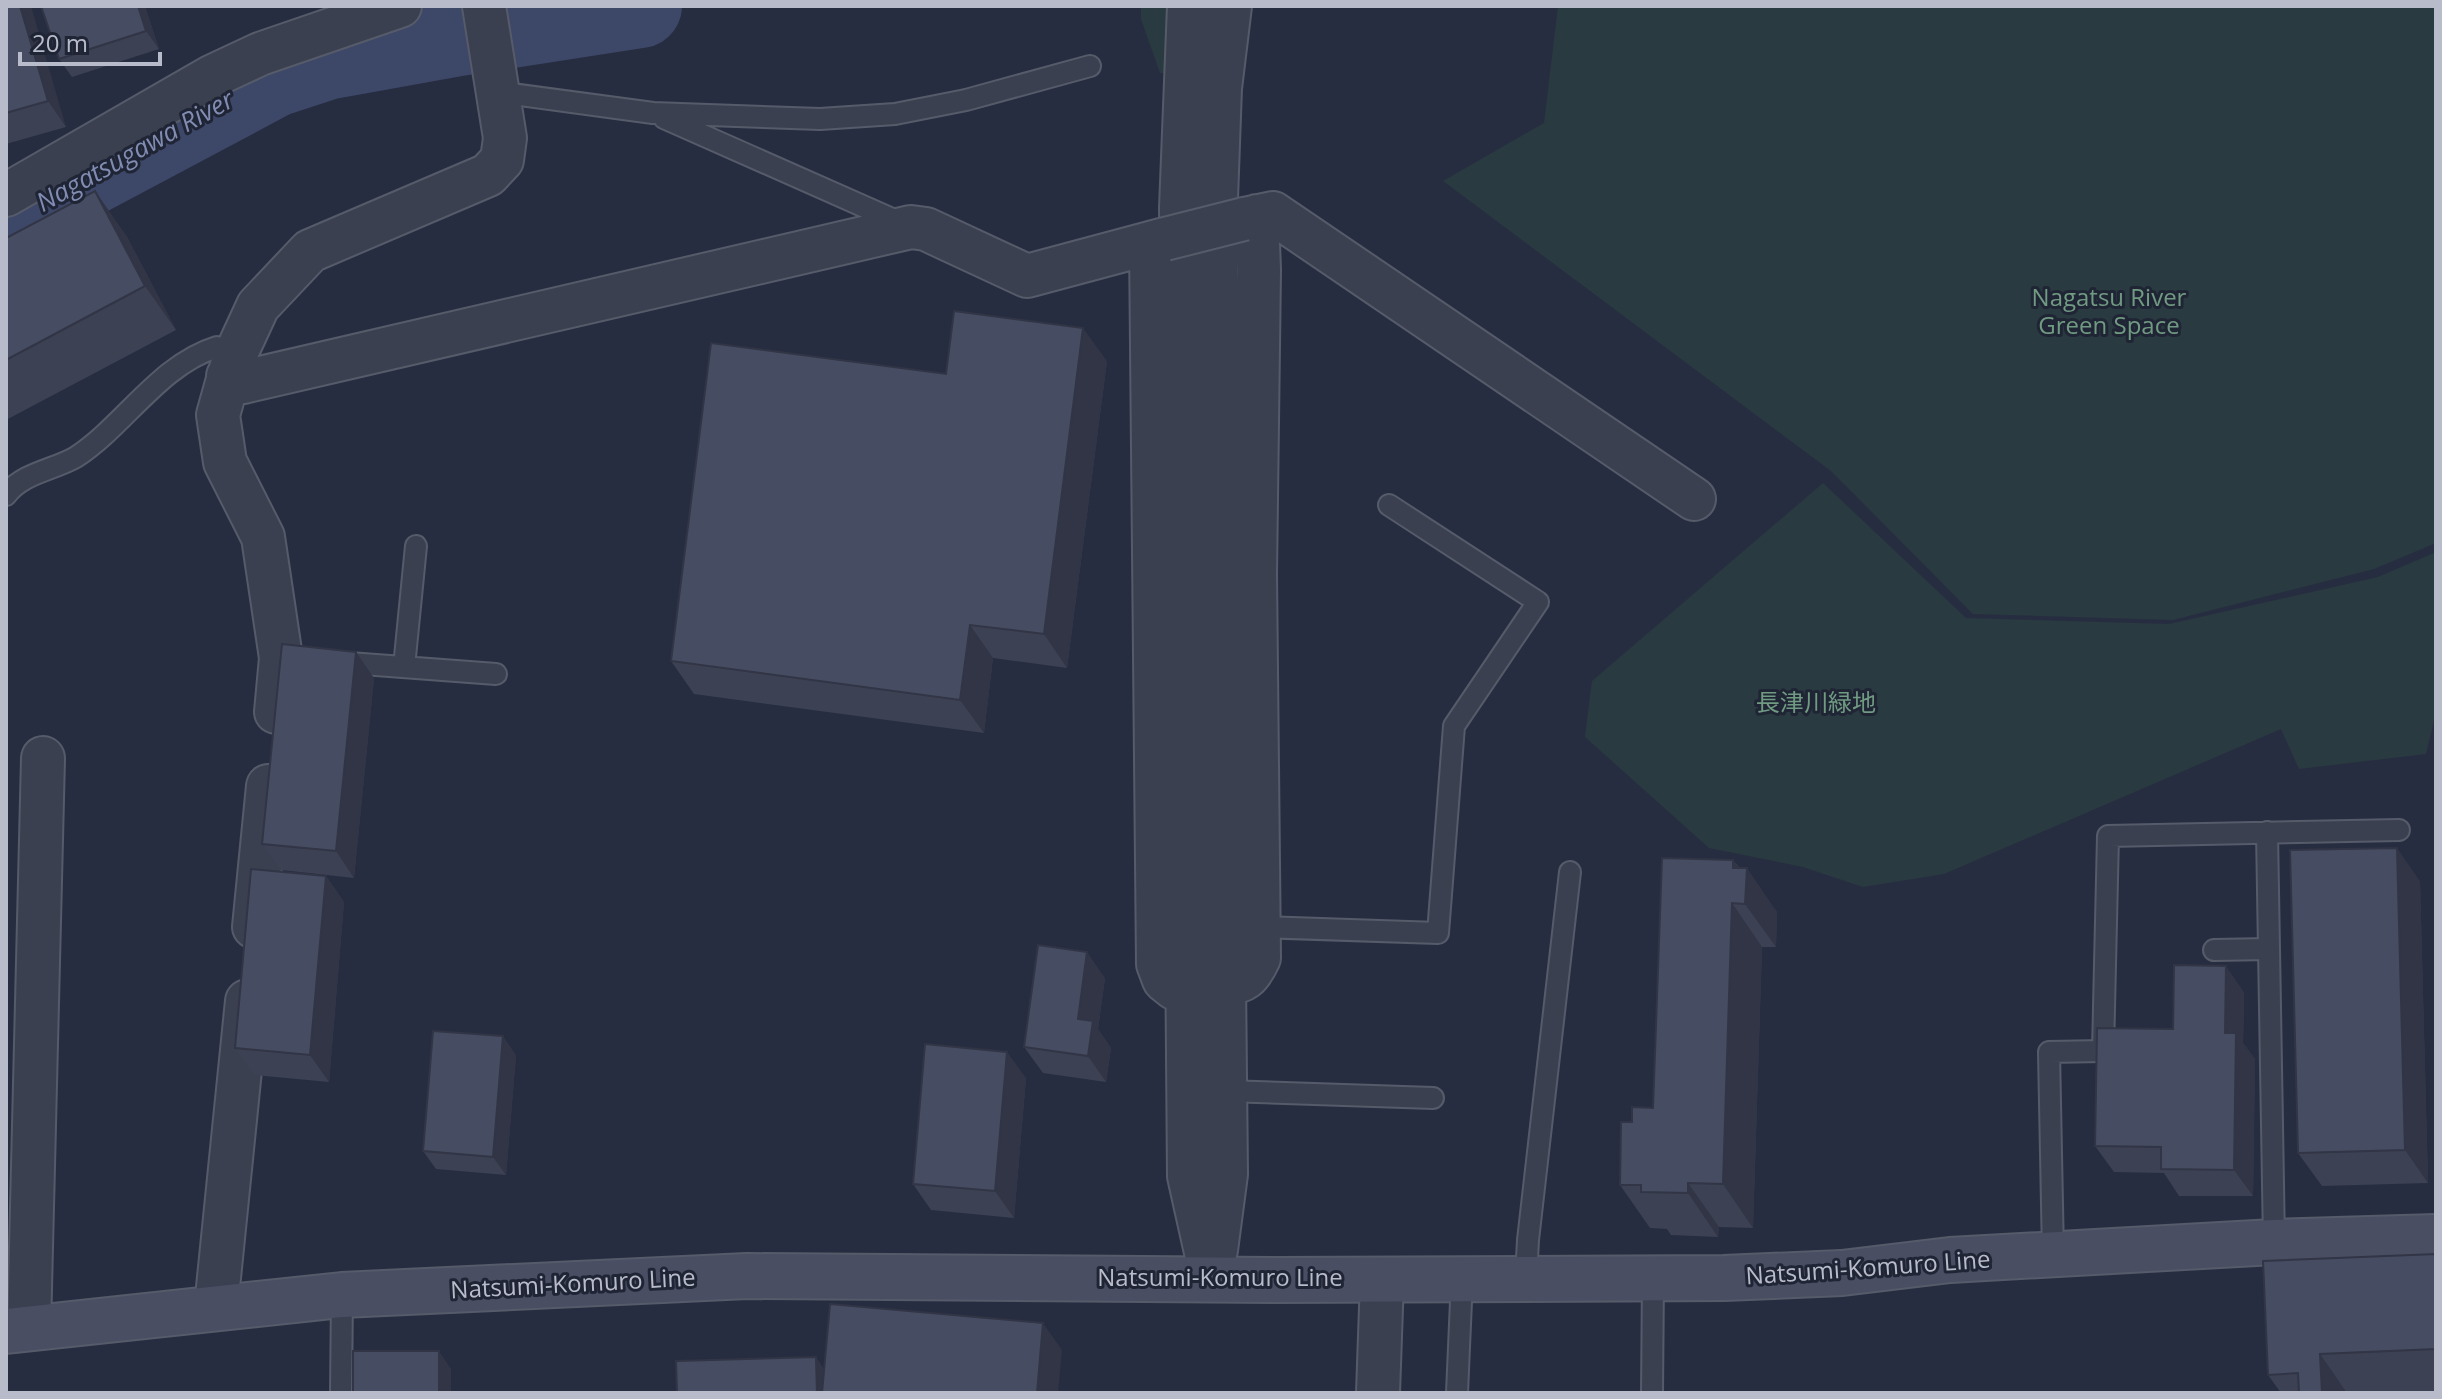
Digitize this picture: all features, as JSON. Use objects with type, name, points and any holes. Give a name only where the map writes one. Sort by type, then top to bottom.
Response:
[{"type":"main road","name":"Natsumi-Komuro Line","points":[[18,1330],[342,1295],[747,1276],[1653,1278],[1842,1273],[1950,1260],[2274,1242],[2436,1237]]},
{"type":"street","points":[[6,195],[213,76],[260,54],[400,6]]},
{"type":"street","points":[[216,1307],[297,659],[263,537],[225,462],[218,415],[231,367],[258,306],[310,251],[488,175],[502,160],[505,138],[484,6]]},
{"type":"street","points":[[1189,6],[1181,208],[1206,985],[1225,1091],[1226,1174],[1212,1279]]},
{"type":"street","points":[[1212,1279],[1189,1176],[1206,985],[1216,199],[1220,88],[1230,6]]},
{"type":"street","points":[[231,367],[243,382],[911,227],[926,229],[1027,276],[1273,213],[1694,499]]},
{"type":"street","points":[[1158,241],[1158,964],[1164,980],[1174,988],[1238,983],[1251,976],[1259,958],[1255,574],[1259,270],[1250,217]]},
{"type":"street","points":[[18,1330],[43,758]]},
{"type":"street","points":[[1378,1393],[1382,1279]]},
{"type":"lane","points":[[653,113],[820,119],[895,114],[966,100],[1090,66]]},
{"type":"lane","points":[[494,74],[653,113],[911,227]]},
{"type":"lane","points":[[6,495],[46,468],[71,459],[96,443],[145,395],[197,353],[217,347],[231,367]]},
{"type":"lane","points":[[1259,927],[1438,933],[1454,726],[1538,602],[1389,505]]},
{"type":"lane","points":[[404,667],[416,546]]},
{"type":"lane","points":[[297,659],[496,674]]},
{"type":"lane","points":[[2053,1255],[2049,1052],[2103,1051],[2108,836],[2399,830]]},
{"type":"lane","points":[[2267,832],[2274,1242]]},
{"type":"lane","points":[[1526,1278],[1570,872]]},
{"type":"lane","points":[[2214,950],[2269,949]]},
{"type":"lane","points":[[1225,1091],[1433,1098]]},
{"type":"lane","points":[[1457,1393],[1462,1278]]},
{"type":"lane","points":[[1652,1393],[1653,1278]]},
{"type":"lane","points":[[341,1393],[342,1295]]},
{"type":"green space","points":[[1141,6],[1174,6],[1169,73],[1160,73],[1141,19]]},
{"type":"green space","name":"Nagatsu River Green Space","points":[[1558,6],[2436,6],[2436,543],[2374,569],[2173,620],[1973,614],[1831,471],[1443,181],[1544,123]]},
{"type":"green space","name":"長津川緑地","points":[[1823,483],[1966,618],[2169,624],[2378,577],[2436,552],[2436,712],[2426,754],[2299,769],[2281,729],[1944,874],[1863,887],[1803,867],[1709,848],[1585,737],[1592,681]]},
{"type":"building","points":[[6,6],[20,6],[48,101],[6,113]]},
{"type":"building","points":[[41,6],[138,6],[146,31],[59,59]]},
{"type":"building","points":[[95,191],[145,286],[6,360],[6,238]]},
{"type":"building","points":[[954,311],[1083,328],[1044,634],[970,625],[960,700],[671,661],[711,343],[946,374]]},
{"type":"building","points":[[282,644],[356,652],[336,851],[262,844]]},
{"type":"building","points":[[2397,848],[2405,1150],[2298,1153],[2290,850]]},
{"type":"building","points":[[1662,858],[1733,860],[1733,868],[1747,868],[1745,904],[1732,903],[1723,1184],[1688,1183],[1688,1193],[1641,1192],[1641,1185],[1620,1185],[1621,1122],[1632,1122],[1632,1107],[1653,1108]]},
{"type":"building","points":[[251,869],[326,876],[310,1055],[235,1048]]},
{"type":"building","points":[[1038,945],[1087,952],[1078,1019],[1093,1021],[1088,1056],[1024,1047]]},
{"type":"building","points":[[2174,965],[2226,966],[2225,1033],[2236,1033],[2234,1170],[2161,1169],[2161,1147],[2095,1146],[2097,1028],[2173,1029]]},
{"type":"building","points":[[433,1031],[503,1036],[493,1157],[423,1151]]},
{"type":"building","points":[[925,1044],[1007,1052],[995,1191],[913,1184]]},
{"type":"building","points":[[2436,1254],[2436,1349],[2320,1354],[2322,1393],[2299,1393],[2298,1373],[2268,1375],[2263,1261]]},
{"type":"building","points":[[830,1304],[1043,1323],[1037,1393],[822,1393]]},
{"type":"building","points":[[353,1351],[439,1351],[439,1393],[353,1393]]},
{"type":"building","points":[[816,1357],[817,1393],[677,1393],[676,1361]]},
{"type":"waterway","name":"Nagatsugawa River","points":[[6,221],[274,75],[326,58],[640,6]]}]
